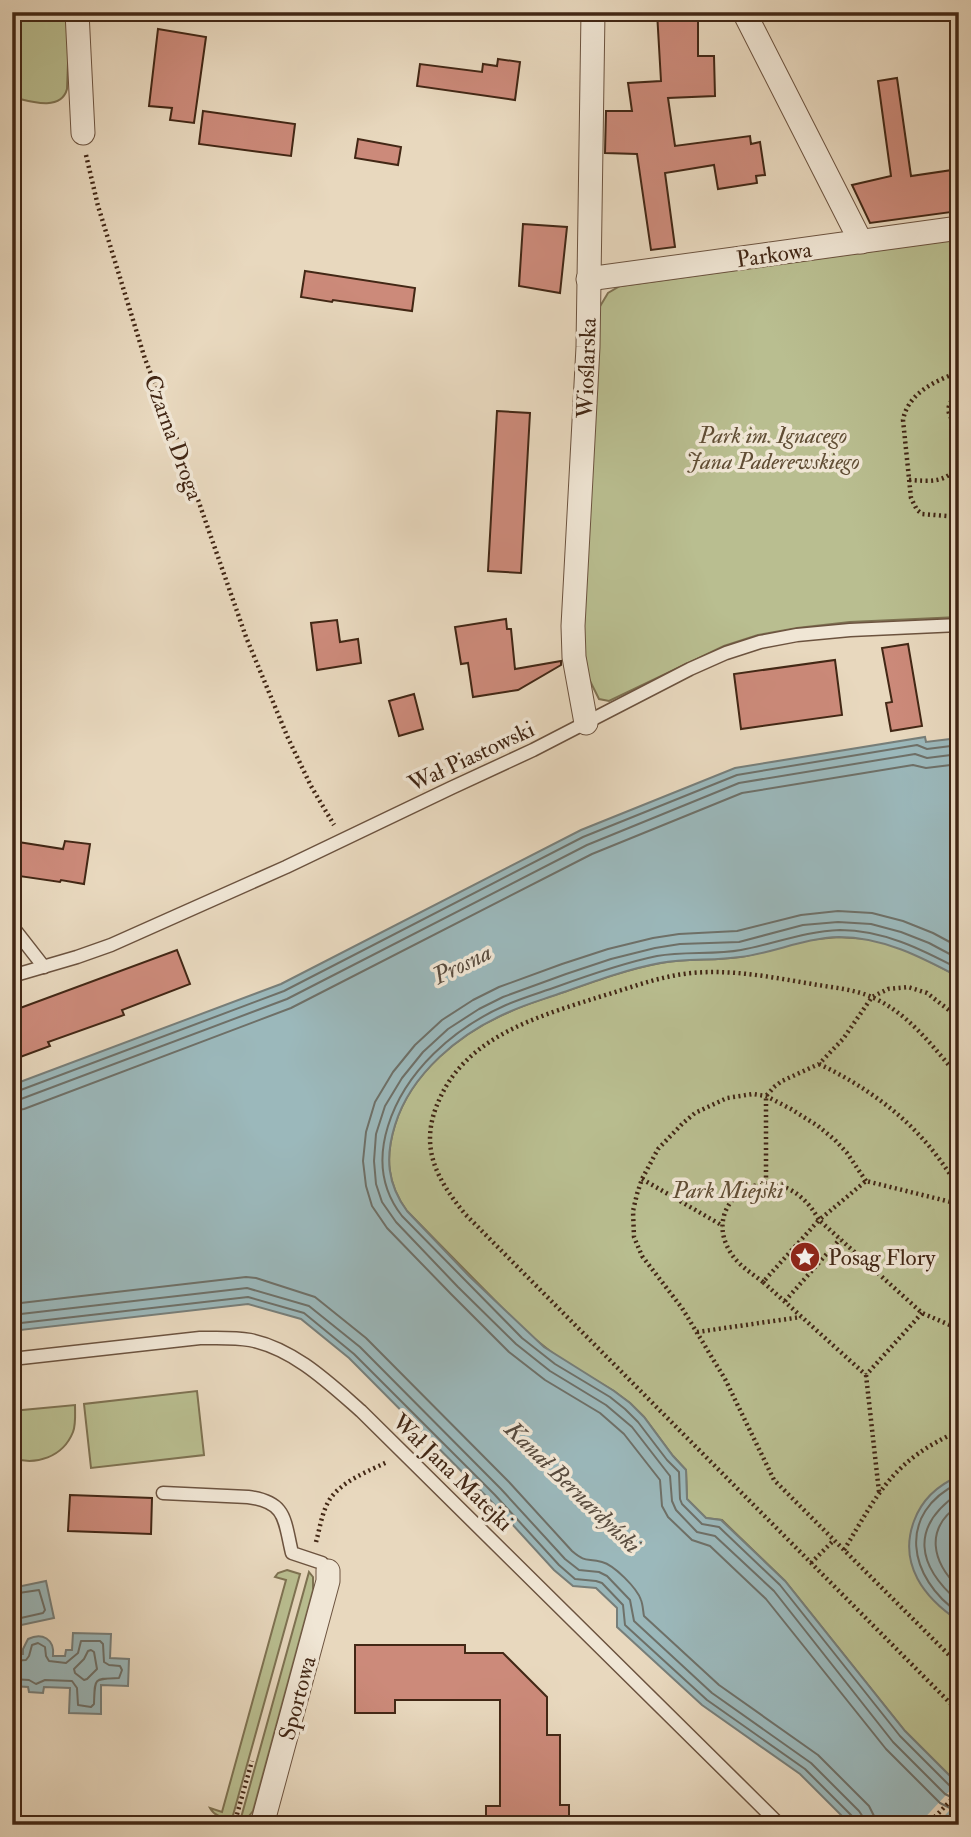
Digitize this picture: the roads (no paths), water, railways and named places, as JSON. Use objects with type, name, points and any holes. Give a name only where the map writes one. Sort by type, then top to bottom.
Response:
[{"type":"street","points":[[77,12],[83,133]]},
{"type":"street","name":"Wioślarska","points":[[586,723],[574,657],[573,626],[588,347],[593,12]]},
{"type":"street","points":[[744,12],[861,242]]},
{"type":"street","name":"Parkowa","points":[[588,279],[959,228]]},
{"type":"street","name":"Sportowa","points":[[262,1825],[328,1581],[319,1565]]},
{"type":"lane","name":"Wał Piastowski","points":[[12,976],[111,945],[343,841],[726,653],[760,642],[797,635],[850,629],[959,625]]},
{"type":"lane","points":[[12,926],[44,967]]},
{"type":"lane","name":"Wał Jana Matejki","points":[[12,1359],[200,1338],[250,1340],[286,1354],[311,1370],[361,1411],[780,1825]]},
{"type":"lane","points":[[163,1493],[248,1497],[272,1503],[281,1511],[285,1521],[292,1553],[319,1565]]},
{"type":"water","points":[[925,737],[926,742],[959,738],[959,977],[886,944],[839,937],[814,940],[753,955],[670,961],[624,972],[515,1009],[456,1043],[425,1072],[402,1106],[392,1137],[389,1159],[395,1191],[407,1211],[469,1276],[544,1347],[614,1391],[644,1417],[686,1470],[687,1499],[706,1518],[721,1520],[785,1581],[905,1731],[959,1785],[959,1825],[851,1825],[800,1774],[702,1705],[617,1627],[617,1608],[596,1588],[573,1586],[554,1570],[490,1500],[349,1358],[301,1319],[248,1304],[12,1331],[12,1085],[281,984],[581,830],[735,768]]},
{"type":"water","points":[[959,1476],[959,1621],[925,1591],[917,1578],[909,1552],[914,1521],[921,1506],[938,1488]]},
{"type":"water","points":[[46,1581],[54,1618],[12,1627],[12,1588]]},
{"type":"water","points":[[73,1633],[111,1634],[110,1658],[129,1659],[128,1686],[101,1685],[101,1714],[69,1713],[70,1688],[44,1687],[43,1693],[29,1692],[28,1687],[12,1686],[12,1654],[23,1654],[28,1639],[38,1636],[46,1638],[52,1645],[53,1656],[65,1656],[66,1650],[72,1650]]},
{"type":"place","name":"Posąg Flory","points":[[805,1257]]},
{"type":"park label","name":"Park im. Ignacego Jana Paderewskiego","points":[[773,448]]},
{"type":"park label","name":"Park Miejski","points":[[728,1190]]},
{"type":"water label","name":"Prosna","points":[[462,964]]},
{"type":"water label","name":"Kanał Bernardyński","points":[[573,1487]]}]
